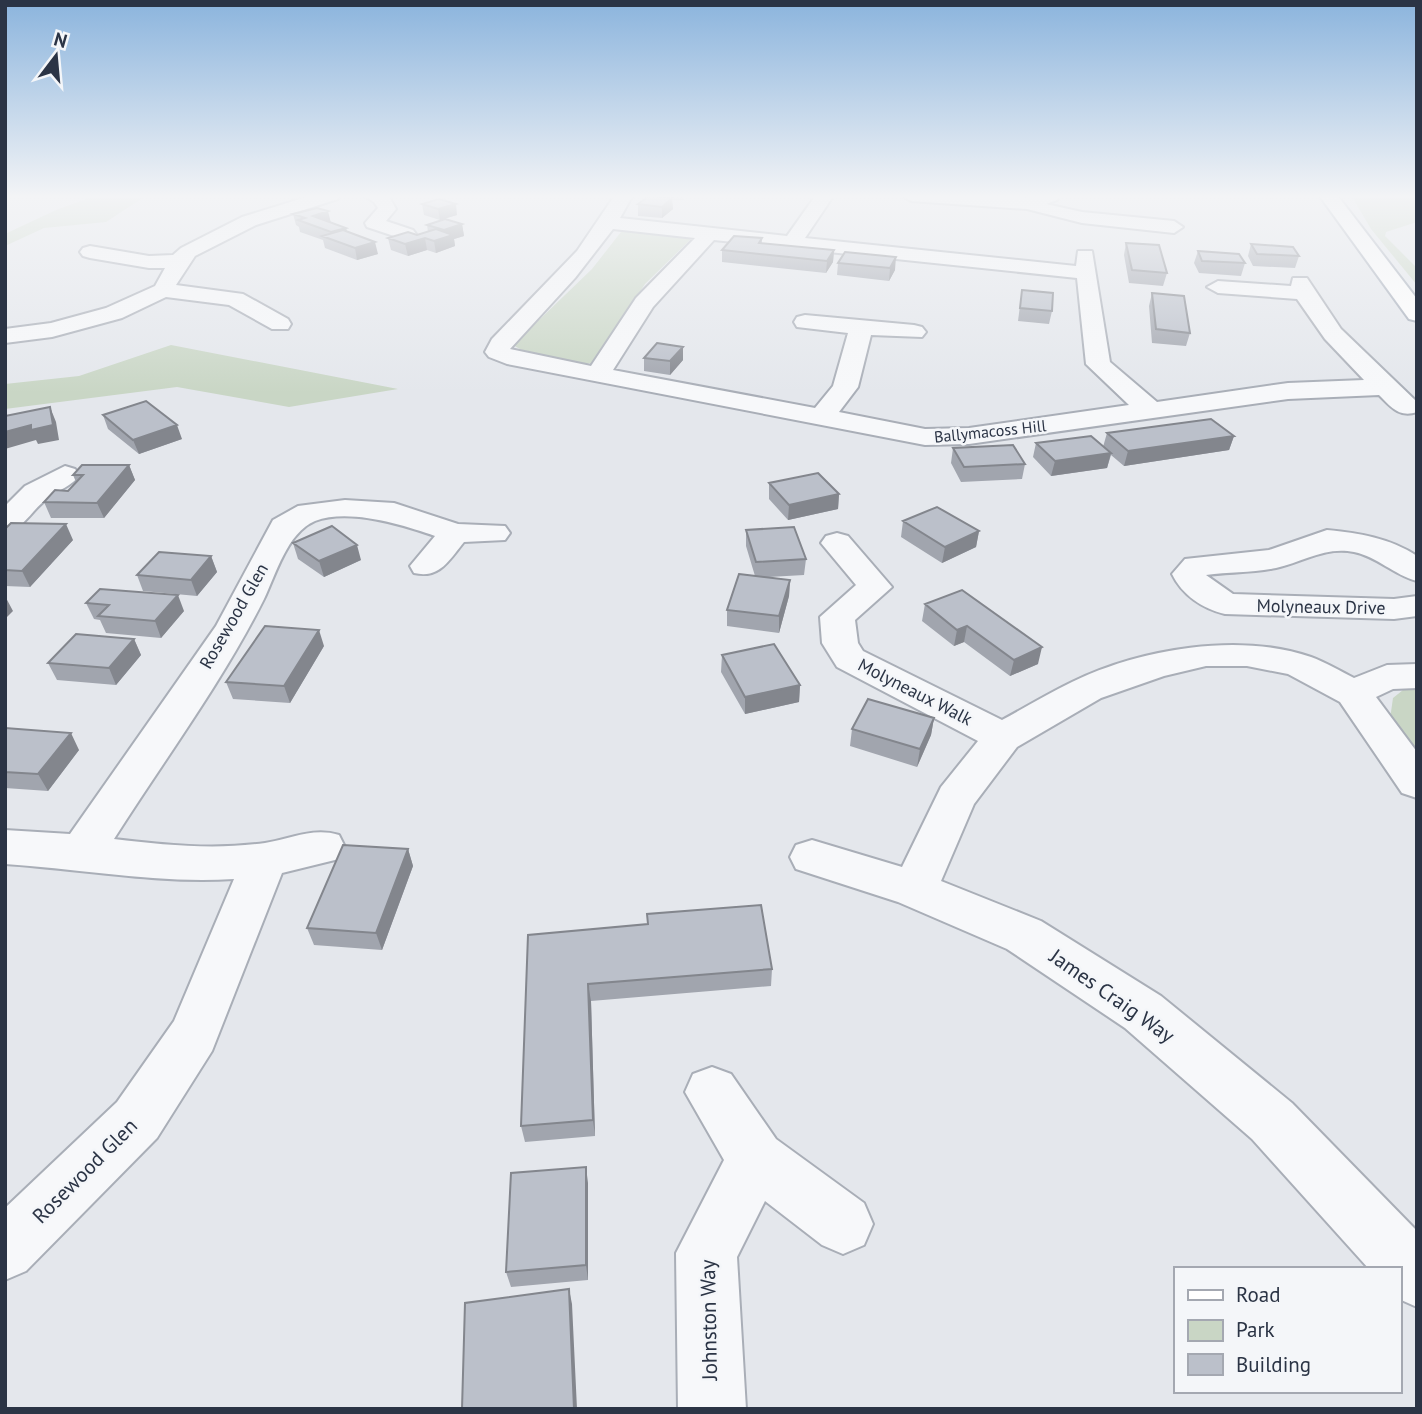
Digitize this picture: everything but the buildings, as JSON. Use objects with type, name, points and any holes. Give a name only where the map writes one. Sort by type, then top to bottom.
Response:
[{"type":"main road","points":[[1377,261],[1417,314]]},
{"type":"street","points":[[143,261],[179,261]]},
{"type":"street","points":[[163,290],[179,261]]},
{"type":"street","name":"Ballymacoss Hill","points":[[580,261],[500,344],[497,352],[820,419],[925,437],[947,437],[1288,391],[1386,387]]},
{"type":"street","points":[[598,374],[644,303],[684,261]]},
{"type":"street","points":[[1046,261],[1086,264],[1098,364],[1121,387],[1152,410]]},
{"type":"street","points":[[1219,287],[1303,288],[1343,344],[1407,407]]},
{"type":"street","points":[[5,336],[52,330],[114,313],[163,290],[235,299],[280,324]]},
{"type":"street","points":[[805,323],[914,332]]},
{"type":"street","points":[[820,419],[845,387],[861,327]]},
{"type":"street","points":[[5,524],[36,492],[65,475]]},
{"type":"street","points":[[5,489],[36,492]]},
{"type":"street","name":"Rosewood Glen","points":[[82,852],[233,626],[284,527],[309,512],[345,509],[394,512],[454,533],[494,533]]},
{"type":"street","points":[[426,566],[454,533]]},
{"type":"street","points":[[1225,604],[1194,584],[1189,574],[1197,566],[1273,559],[1326,540],[1356,542],[1390,552],[1417,571]]},
{"type":"street","name":"Molyneaux Walk","points":[[836,542],[875,587],[837,617],[840,643],[850,659],[1003,737]]},
{"type":"street","name":"Molyneaux Drive","points":[[1247,655],[1225,604],[1394,609],[1417,606]]},
{"type":"street","points":[[914,889],[956,798],[1003,737],[1088,689],[1155,666],[1206,656],[1247,655],[1299,665],[1353,693],[1417,783]]},
{"type":"street","points":[[1353,693],[1387,677],[1417,676]]},
{"type":"street","points":[[5,847],[82,852],[188,865],[265,860],[323,847]]},
{"type":"street","name":"James Craig Way","points":[[812,857],[914,889],[1024,935],[1143,1012],[1272,1121],[1417,1276]]},
{"type":"street","name":"Rosewood Glen","points":[[5,1250],[137,1120],[194,1035],[265,860]]},
{"type":"street","points":[[712,1092],[756,1159],[844,1224]]},
{"type":"street","name":"Johnston Way","points":[[712,1409],[706,1253],[756,1159]]},
{"type":"green space","points":[[598,261],[669,261],[645,284],[593,363],[552,360],[513,345]]},
{"type":"green space","points":[[1397,261],[1410,261],[1417,268],[1417,285]]},
{"type":"green space","points":[[171,345],[398,389],[289,407],[177,387],[5,409],[5,384],[79,376]]},
{"type":"green space","points":[[1408,686],[1417,687],[1417,754],[1390,719],[1393,698]]}]
